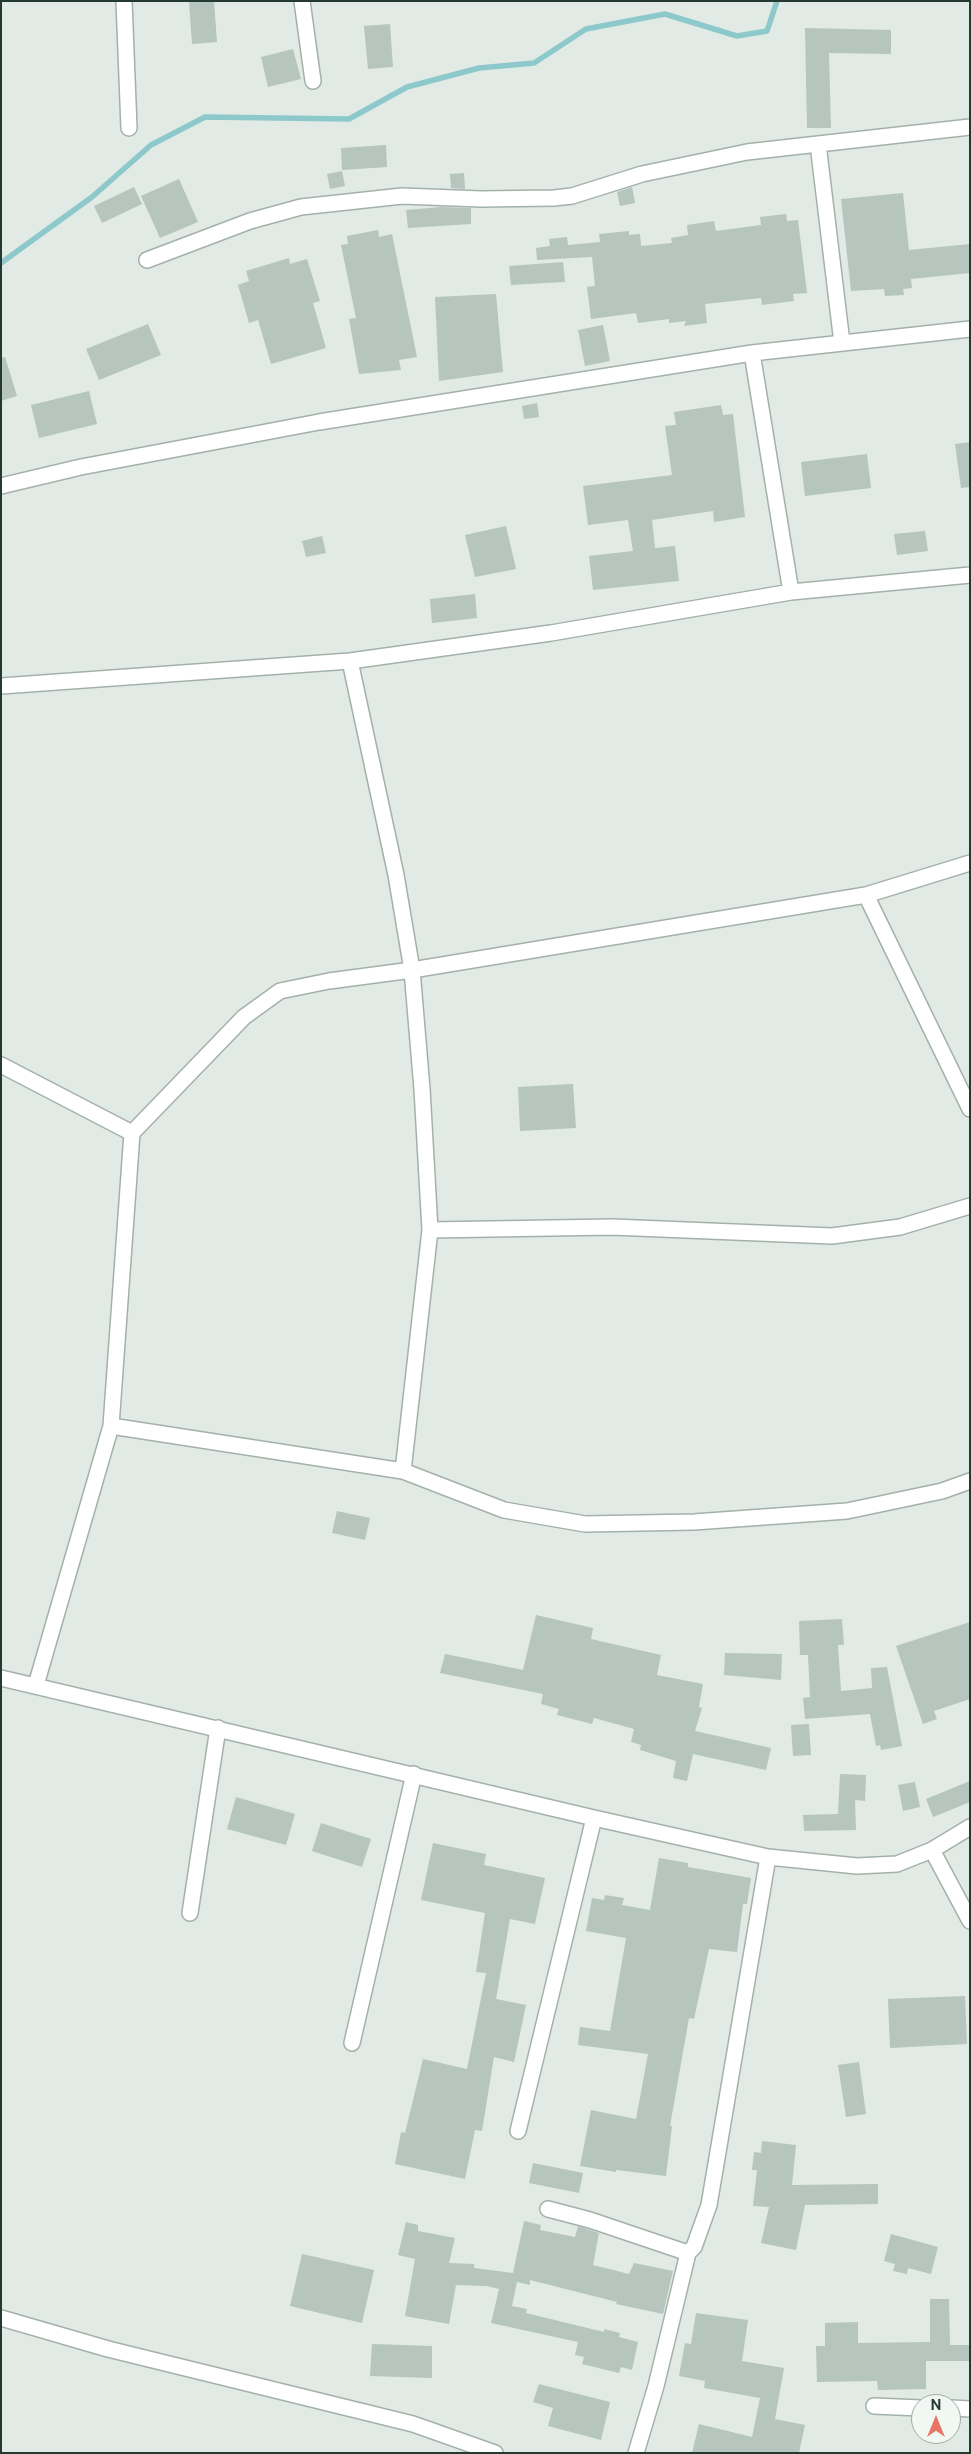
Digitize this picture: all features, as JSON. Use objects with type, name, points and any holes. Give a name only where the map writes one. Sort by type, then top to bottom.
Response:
[{"type":"street","points":[[124,1],[129,128]]},
{"type":"street","points":[[302,1],[313,81]]},
{"type":"street","points":[[147,260],[250,221],[301,206],[402,196],[481,199],[572,196],[642,174],[747,152],[970,127]]},
{"type":"street","points":[[818,144],[842,343]]},
{"type":"street","points":[[1,486],[80,467],[319,422],[752,353],[970,329]]},
{"type":"street","points":[[752,353],[792,592]]},
{"type":"street","points":[[1,686],[350,661],[551,633],[792,592],[970,575]]},
{"type":"street","points":[[350,661],[396,874],[412,970],[422,1089],[430,1230],[403,1471]]},
{"type":"street","points":[[36,1685],[111,1426],[132,1133],[244,1017],[280,991],[328,981],[412,970],[866,895],[970,863]]},
{"type":"street","points":[[866,895],[970,1109]]},
{"type":"street","points":[[1,1065],[132,1133]]},
{"type":"street","points":[[430,1230],[612,1226],[832,1236],[900,1228],[970,1206]]},
{"type":"street","points":[[111,1426],[403,1471],[504,1510],[585,1524],[694,1522],[847,1511],[942,1491],[970,1481]]},
{"type":"street","points":[[1,1678],[594,1818],[768,1857],[857,1866],[897,1864],[932,1850],[970,1827]]},
{"type":"street","points":[[190,1913],[218,1728]]},
{"type":"street","points":[[352,2043],[414,1774]]},
{"type":"street","points":[[518,2131],[594,1818]]},
{"type":"street","points":[[932,1850],[970,1922]]},
{"type":"street","points":[[636,2453],[656,2386],[688,2253],[694,2247],[709,2206],[768,1857]]},
{"type":"street","points":[[548,2209],[590,2220],[651,2242],[681,2249],[688,2253]]},
{"type":"street","points":[[1,2318],[108,2349],[413,2424],[495,2453]]},
{"type":"street","points":[[874,2406],[911,2408]]},
{"type":"building","points":[[189,1],[214,1],[217,42],[192,44]]},
{"type":"building","points":[[390,24],[393,67],[368,69],[364,26]]},
{"type":"building","points":[[805,28],[891,30],[891,54],[829,53],[831,128],[807,128]]},
{"type":"building","points":[[293,49],[301,79],[268,87],[261,57]]},
{"type":"building","points":[[386,145],[387,167],[342,170],[341,148]]},
{"type":"building","points":[[342,171],[345,186],[330,189],[327,174]]},
{"type":"building","points":[[464,173],[465,189],[451,188],[450,174]]},
{"type":"building","points":[[179,179],[198,222],[160,238],[141,196]]},
{"type":"building","points":[[134,187],[142,204],[102,223],[94,206]]},
{"type":"building","points":[[632,187],[635,203],[620,206],[617,192]]},
{"type":"building","points":[[903,193],[909,250],[970,244],[970,273],[911,279],[912,288],[903,289],[904,295],[885,296],[884,289],[851,291],[841,199]]},
{"type":"building","points":[[441,207],[471,208],[471,224],[408,228],[406,210]]},
{"type":"building","points":[[786,214],[787,221],[798,220],[807,293],[793,294],[794,301],[762,305],[761,298],[705,304],[707,323],[684,326],[686,321],[669,323],[669,319],[638,323],[636,313],[591,319],[587,287],[595,286],[592,257],[537,260],[536,248],[550,246],[549,239],[567,237],[568,245],[600,242],[599,234],[629,231],[629,235],[640,234],[641,246],[672,243],[671,238],[688,235],[687,225],[714,221],[716,231],[761,225],[760,217]]},
{"type":"building","points":[[378,230],[379,237],[392,234],[417,357],[399,360],[401,370],[359,374],[349,319],[356,318],[341,245],[348,244],[347,236]]},
{"type":"building","points":[[289,258],[290,264],[307,259],[320,301],[313,303],[326,348],[271,364],[258,320],[249,323],[238,285],[249,281],[246,271]]},
{"type":"building","points":[[563,262],[565,282],[511,285],[509,266]]},
{"type":"building","points":[[496,294],[503,372],[439,381],[435,297]]},
{"type":"building","points":[[148,324],[161,355],[99,380],[86,349]]},
{"type":"building","points":[[603,325],[610,361],[585,366],[578,330]]},
{"type":"building","points":[[5,357],[17,396],[1,401],[1,358]]},
{"type":"building","points":[[89,391],[97,424],[39,438],[31,405]]},
{"type":"building","points":[[537,403],[539,417],[524,419],[522,406]]},
{"type":"building","points":[[721,405],[723,415],[733,414],[745,517],[714,522],[713,511],[652,520],[655,548],[675,546],[679,581],[593,590],[589,556],[633,551],[628,520],[588,525],[583,486],[672,475],[665,426],[676,425],[674,412]]},
{"type":"building","points":[[970,442],[970,487],[961,488],[955,444]]},
{"type":"building","points":[[867,454],[871,488],[805,496],[801,462]]},
{"type":"building","points":[[506,526],[516,569],[475,577],[465,535]]},
{"type":"building","points":[[925,531],[928,551],[897,555],[894,534]]},
{"type":"building","points":[[322,536],[326,553],[306,557],[302,541]]},
{"type":"building","points":[[475,594],[477,618],[432,623],[430,599]]},
{"type":"building","points":[[573,1084],[576,1128],[520,1131],[518,1087]]},
{"type":"building","points":[[337,1511],[370,1518],[365,1540],[332,1533]]},
{"type":"building","points":[[536,1615],[593,1628],[591,1639],[661,1655],[657,1675],[703,1684],[699,1707],[702,1708],[695,1731],[771,1748],[766,1770],[693,1754],[687,1781],[673,1778],[676,1761],[640,1750],[641,1745],[631,1742],[634,1729],[594,1718],[592,1724],[557,1715],[559,1709],[541,1704],[543,1694],[440,1673],[445,1654],[523,1670]]},
{"type":"building","points":[[842,1619],[844,1645],[838,1645],[841,1691],[872,1688],[871,1668],[887,1667],[902,1746],[881,1750],[880,1745],[876,1746],[870,1714],[805,1719],[803,1698],[810,1697],[808,1655],[800,1655],[799,1621]]},
{"type":"building","points":[[970,1622],[970,1699],[934,1711],[937,1719],[923,1724],[896,1646]]},
{"type":"building","points":[[725,1653],[782,1654],[781,1680],[724,1675]]},
{"type":"building","points":[[809,1724],[811,1755],[793,1756],[791,1725]]},
{"type":"building","points":[[840,1774],[866,1775],[865,1801],[855,1800],[856,1830],[804,1831],[803,1815],[838,1814]]},
{"type":"building","points":[[970,1781],[970,1802],[933,1817],[926,1799]]},
{"type":"building","points":[[915,1782],[920,1807],[903,1811],[898,1785]]},
{"type":"building","points":[[236,1797],[295,1814],[286,1845],[227,1829]]},
{"type":"building","points":[[321,1823],[371,1839],[362,1867],[312,1851]]},
{"type":"building","points":[[433,1843],[486,1854],[484,1865],[545,1878],[535,1924],[510,1919],[496,1999],[526,2005],[514,2062],[494,2057],[482,2131],[475,2130],[465,2179],[395,2164],[401,2132],[405,2133],[423,2059],[467,2069],[486,1973],[476,1972],[485,1913],[421,1900]]},
{"type":"building","points":[[659,1858],[688,1863],[688,1867],[751,1878],[747,1904],[743,1904],[737,1952],[709,1949],[694,2019],[689,2018],[670,2126],[672,2126],[666,2176],[616,2170],[616,2172],[580,2166],[591,2110],[636,2119],[648,2054],[578,2045],[580,2027],[610,2031],[626,1938],[586,1931],[592,1898],[604,1900],[605,1895],[624,1898],[622,1905],[650,1910]]},
{"type":"building","points":[[965,1996],[967,2044],[890,2048],[888,1999]]},
{"type":"building","points":[[859,2062],[866,2114],[846,2117],[838,2065]]},
{"type":"building","points":[[762,2141],[796,2145],[792,2185],[878,2184],[878,2204],[805,2205],[796,2250],[761,2243],[769,2207],[753,2206],[757,2170],[752,2170],[754,2152],[761,2153]]},
{"type":"building","points":[[533,2163],[583,2173],[579,2193],[529,2183]]},
{"type":"building","points":[[524,2221],[541,2225],[540,2230],[575,2237],[578,2226],[599,2233],[593,2265],[629,2274],[634,2263],[673,2271],[663,2314],[616,2304],[617,2302],[530,2280],[530,2285],[517,2282],[512,2306],[527,2309],[526,2313],[604,2332],[604,2329],[620,2333],[619,2337],[638,2342],[632,2370],[621,2367],[619,2373],[582,2364],[584,2357],[575,2355],[578,2342],[491,2323],[499,2289],[487,2286],[456,2285],[449,2324],[405,2316],[415,2259],[398,2255],[406,2222],[418,2225],[418,2231],[455,2238],[449,2263],[474,2264],[474,2268],[513,2273]]},
{"type":"building","points":[[891,2234],[938,2247],[931,2274],[908,2268],[907,2274],[893,2271],[895,2264],[884,2261]]},
{"type":"building","points":[[302,2254],[374,2270],[362,2323],[290,2306]]},
{"type":"building","points":[[930,2299],[949,2299],[950,2345],[970,2345],[970,2361],[926,2361],[926,2389],[878,2390],[877,2381],[817,2382],[816,2346],[825,2346],[825,2323],[858,2322],[858,2343],[930,2342]]},
{"type":"building","points":[[696,2313],[748,2320],[742,2361],[784,2368],[775,2419],[805,2425],[799,2453],[692,2453],[699,2424],[752,2437],[760,2398],[704,2388],[705,2381],[679,2376],[685,2343],[691,2344]]},
{"type":"building","points":[[372,2344],[432,2346],[432,2378],[370,2376]]},
{"type":"building","points":[[539,2384],[610,2402],[601,2440],[548,2426],[553,2408],[533,2402]]},
{"type":"waterway","points":[[1,263],[92,197],[151,145],[205,117],[349,119],[407,87],[479,68],[534,63],[586,29],[665,14],[737,36],[767,31],[777,1]]}]
